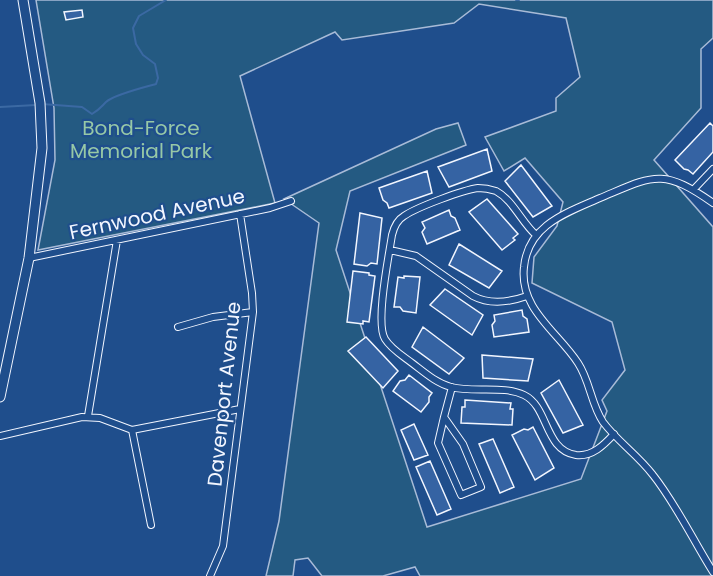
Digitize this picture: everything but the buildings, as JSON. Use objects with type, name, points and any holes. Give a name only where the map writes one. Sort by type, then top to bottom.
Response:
[{"type":"main road","points":[[0,397],[29,258],[42,148],[40,106],[22,0]]},
{"type":"street","points":[[694,189],[713,170]]},
{"type":"street","points":[[713,203],[680,182],[655,178],[643,181],[563,214],[546,225],[536,235],[529,248],[524,266],[527,296],[536,312],[578,362],[600,415],[614,434],[657,479],[713,572]]},
{"type":"street","points":[[536,235],[501,195],[490,189],[480,188],[417,209],[404,216],[394,228],[390,250],[381,318],[383,335],[394,349],[430,376],[452,387],[512,391],[522,394],[535,406],[554,440],[568,453],[588,454],[597,450],[614,434]]},
{"type":"street","name":"Fernwood Avenue","points":[[29,258],[240,214],[291,201]]},
{"type":"street","name":"Davenport Avenue","points":[[210,576],[223,546],[253,312],[240,214]]},
{"type":"street","points":[[88,416],[117,240]]},
{"type":"street","points":[[390,250],[416,256],[478,299],[511,301],[527,296]]},
{"type":"street","points":[[178,327],[213,317],[253,312]]},
{"type":"street","points":[[444,417],[463,444],[481,487],[461,495],[438,443],[444,417],[452,387]]},
{"type":"street","points":[[0,436],[88,416],[132,430],[240,409]]},
{"type":"street","points":[[132,430],[151,525]]},
{"type":"green space","name":"Bond-Force Memorial Park","points":[[36,0],[713,0],[713,38],[701,49],[701,108],[654,160],[713,227],[713,576],[420,576],[415,567],[383,576],[322,576],[308,558],[295,560],[293,576],[266,576],[279,521],[319,223],[284,199],[436,129],[458,123],[466,145],[350,191],[336,250],[427,527],[581,479],[607,411],[602,400],[625,370],[612,322],[532,283],[534,257],[557,226],[563,202],[525,158],[504,171],[485,137],[556,111],[556,98],[580,77],[566,18],[479,4],[454,23],[342,40],[335,32],[240,76],[275,203],[38,250],[55,160],[54,108]]},
{"type":"waterway","points":[[42,104],[82,107],[92,114],[115,97],[156,84],[158,78],[155,64],[143,55],[136,44],[133,28],[139,16],[166,0]]},
{"type":"waterway","points":[[0,107],[36,105]]}]
